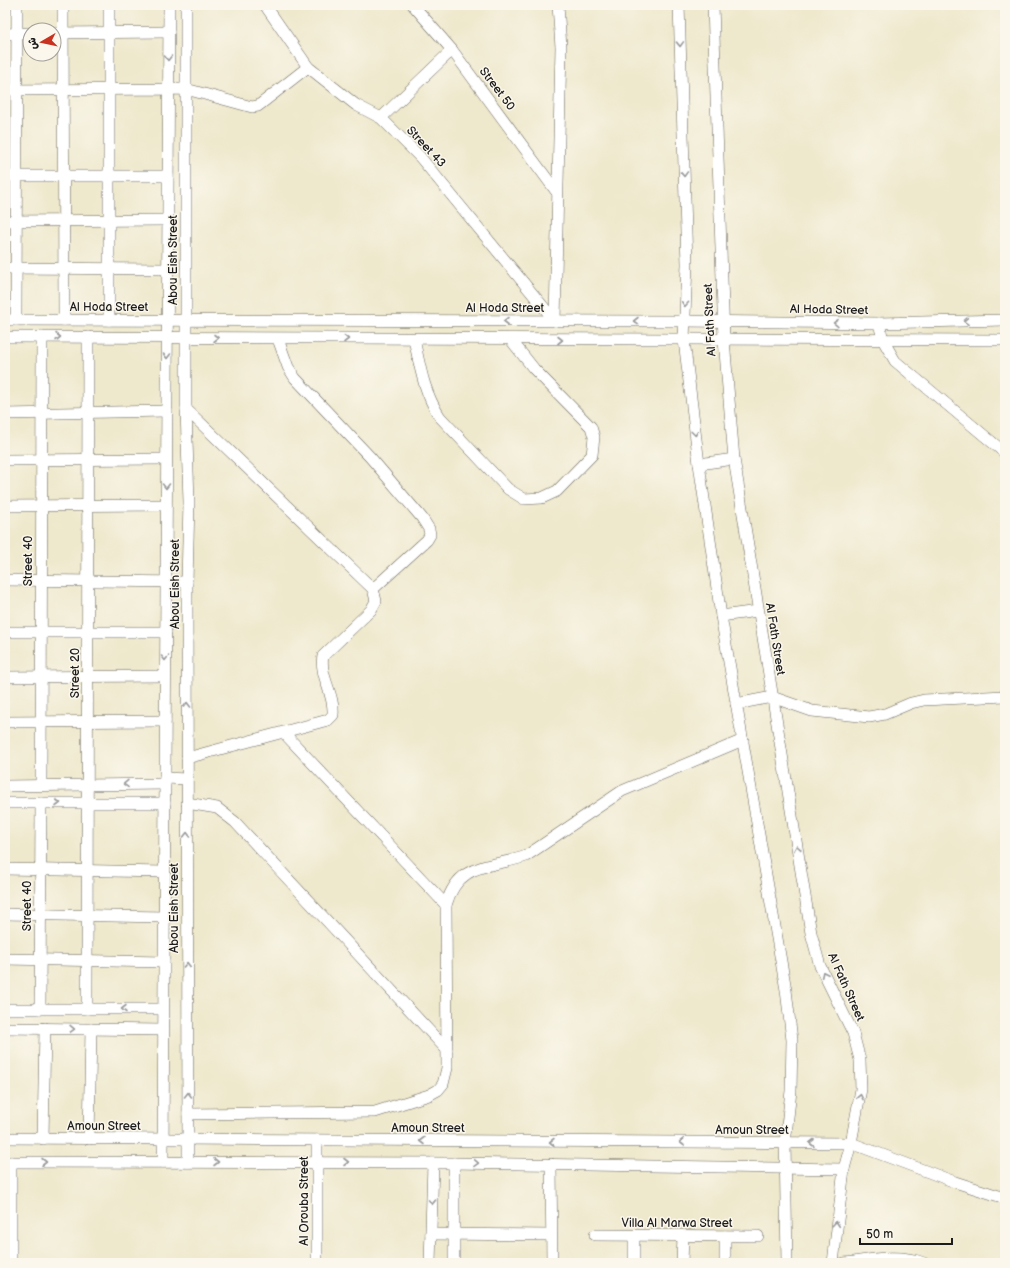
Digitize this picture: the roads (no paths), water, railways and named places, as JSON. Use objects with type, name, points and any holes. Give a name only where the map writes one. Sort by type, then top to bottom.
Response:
[{"type":"street","points":[[10,320],[11,176],[17,90],[17,5]]},
{"type":"street","points":[[61,22],[63,5]]},
{"type":"street","points":[[109,5],[110,320]]},
{"type":"street","name":"Abou Eish Street","points":[[163,1162],[169,5]]},
{"type":"street","name":"Abou Eish Street","points":[[186,5],[186,409],[189,502],[187,582],[188,1162]]},
{"type":"street","name":"Street 43","points":[[266,5],[308,67],[356,105],[381,118],[420,157],[555,321]]},
{"type":"street","name":"Street 50","points":[[413,5],[452,50],[556,191]]},
{"type":"street","points":[[555,321],[556,191],[560,47],[558,5]]},
{"type":"street","name":"Al Fath Street","points":[[679,5],[687,264],[683,321],[684,340],[699,464],[721,616],[786,990],[792,1040],[791,1091],[785,1143],[787,1263]]},
{"type":"street","name":"Al Fath Street","points":[[713,5],[723,322],[734,459],[811,933],[820,966],[853,1033],[860,1060],[861,1089],[851,1143],[844,1169],[836,1218],[833,1263]]},
{"type":"street","points":[[62,33],[168,32]]},
{"type":"street","points":[[5,34],[22,34]]},
{"type":"street","points":[[381,118],[452,50]]},
{"type":"street","points":[[61,62],[63,90],[64,176],[64,320]]},
{"type":"street","points":[[5,90],[186,89],[252,107],[258,106],[308,67]]},
{"type":"street","points":[[11,176],[168,176]]},
{"type":"street","points":[[10,221],[168,220]]},
{"type":"street","points":[[10,268],[167,269]]},
{"type":"street","name":"Al Hoda Street","points":[[10,320],[683,321],[879,323],[1005,320]]},
{"type":"street","points":[[879,323],[883,340],[895,361],[1005,453]]},
{"type":"street","points":[[5,337],[511,340],[1005,340]]},
{"type":"street","name":"Street 40","points":[[41,785],[42,337]]},
{"type":"street","name":"Street 20","points":[[87,1009],[88,337]]},
{"type":"street","points":[[278,338],[288,367],[295,378],[370,457],[422,518],[429,529],[430,535],[427,540],[373,590]]},
{"type":"street","points":[[414,339],[423,381],[432,405],[440,417],[508,489],[524,498],[542,498],[557,491],[592,456],[594,437],[591,427],[534,369],[511,340]]},
{"type":"street","points":[[186,409],[373,590],[376,601],[371,610],[323,656],[322,666],[333,700],[333,715],[321,722],[284,733],[187,758]]},
{"type":"street","points":[[5,414],[167,411]]},
{"type":"street","points":[[5,460],[166,459]]},
{"type":"street","points":[[699,464],[734,459]]},
{"type":"street","points":[[5,506],[166,505]]},
{"type":"street","points":[[5,580],[187,582]]},
{"type":"street","points":[[721,616],[758,611]]},
{"type":"street","points":[[5,632],[166,632]]},
{"type":"street","points":[[5,677],[165,676]]},
{"type":"street","points":[[736,704],[772,697],[812,711],[869,717],[885,714],[912,703],[924,700],[944,701],[1005,696]]},
{"type":"street","points":[[5,722],[165,721]]},
{"type":"street","points":[[284,733],[446,905]]},
{"type":"street","points":[[188,1114],[375,1112],[429,1095],[438,1090],[446,1077],[446,905],[449,893],[457,881],[467,872],[478,867],[514,861],[526,856],[622,791],[637,783],[743,740]]},
{"type":"street","points":[[5,786],[88,785],[187,779]]},
{"type":"street","points":[[5,803],[165,803]]},
{"type":"street","name":"Street 40","points":[[40,1009],[41,803]]},
{"type":"street","points":[[187,803],[217,808],[235,822],[447,1050]]},
{"type":"street","points":[[5,869],[164,872]]},
{"type":"street","points":[[5,914],[164,917]]},
{"type":"street","points":[[5,959],[164,962]]},
{"type":"street","points":[[5,1009],[163,1009]]},
{"type":"street","points":[[5,1028],[163,1030]]},
{"type":"street","points":[[43,1138],[46,1028]]},
{"type":"street","points":[[89,1139],[91,1029]]},
{"type":"street","name":"Amoun Street","points":[[5,1138],[851,1143]]},
{"type":"street","name":"Al Orouba Street","points":[[317,1140],[317,1263]]},
{"type":"street","points":[[851,1143],[955,1182],[1005,1198]]},
{"type":"street","points":[[11,1263],[8,1162],[454,1163],[844,1169]]},
{"type":"street","points":[[430,1263],[433,1163]]},
{"type":"street","points":[[454,1163],[454,1263]]},
{"type":"street","points":[[551,1164],[552,1263]]},
{"type":"street","points":[[431,1234],[552,1235]]},
{"type":"street","name":"Villa Al Marwa Street","points":[[595,1235],[758,1236]]},
{"type":"street","points":[[634,1236],[634,1263]]},
{"type":"street","points":[[682,1263],[683,1236]]},
{"type":"street","points":[[724,1236],[725,1263]]},
{"type":"street","points":[[844,1263],[895,1257],[924,1263]]}]
